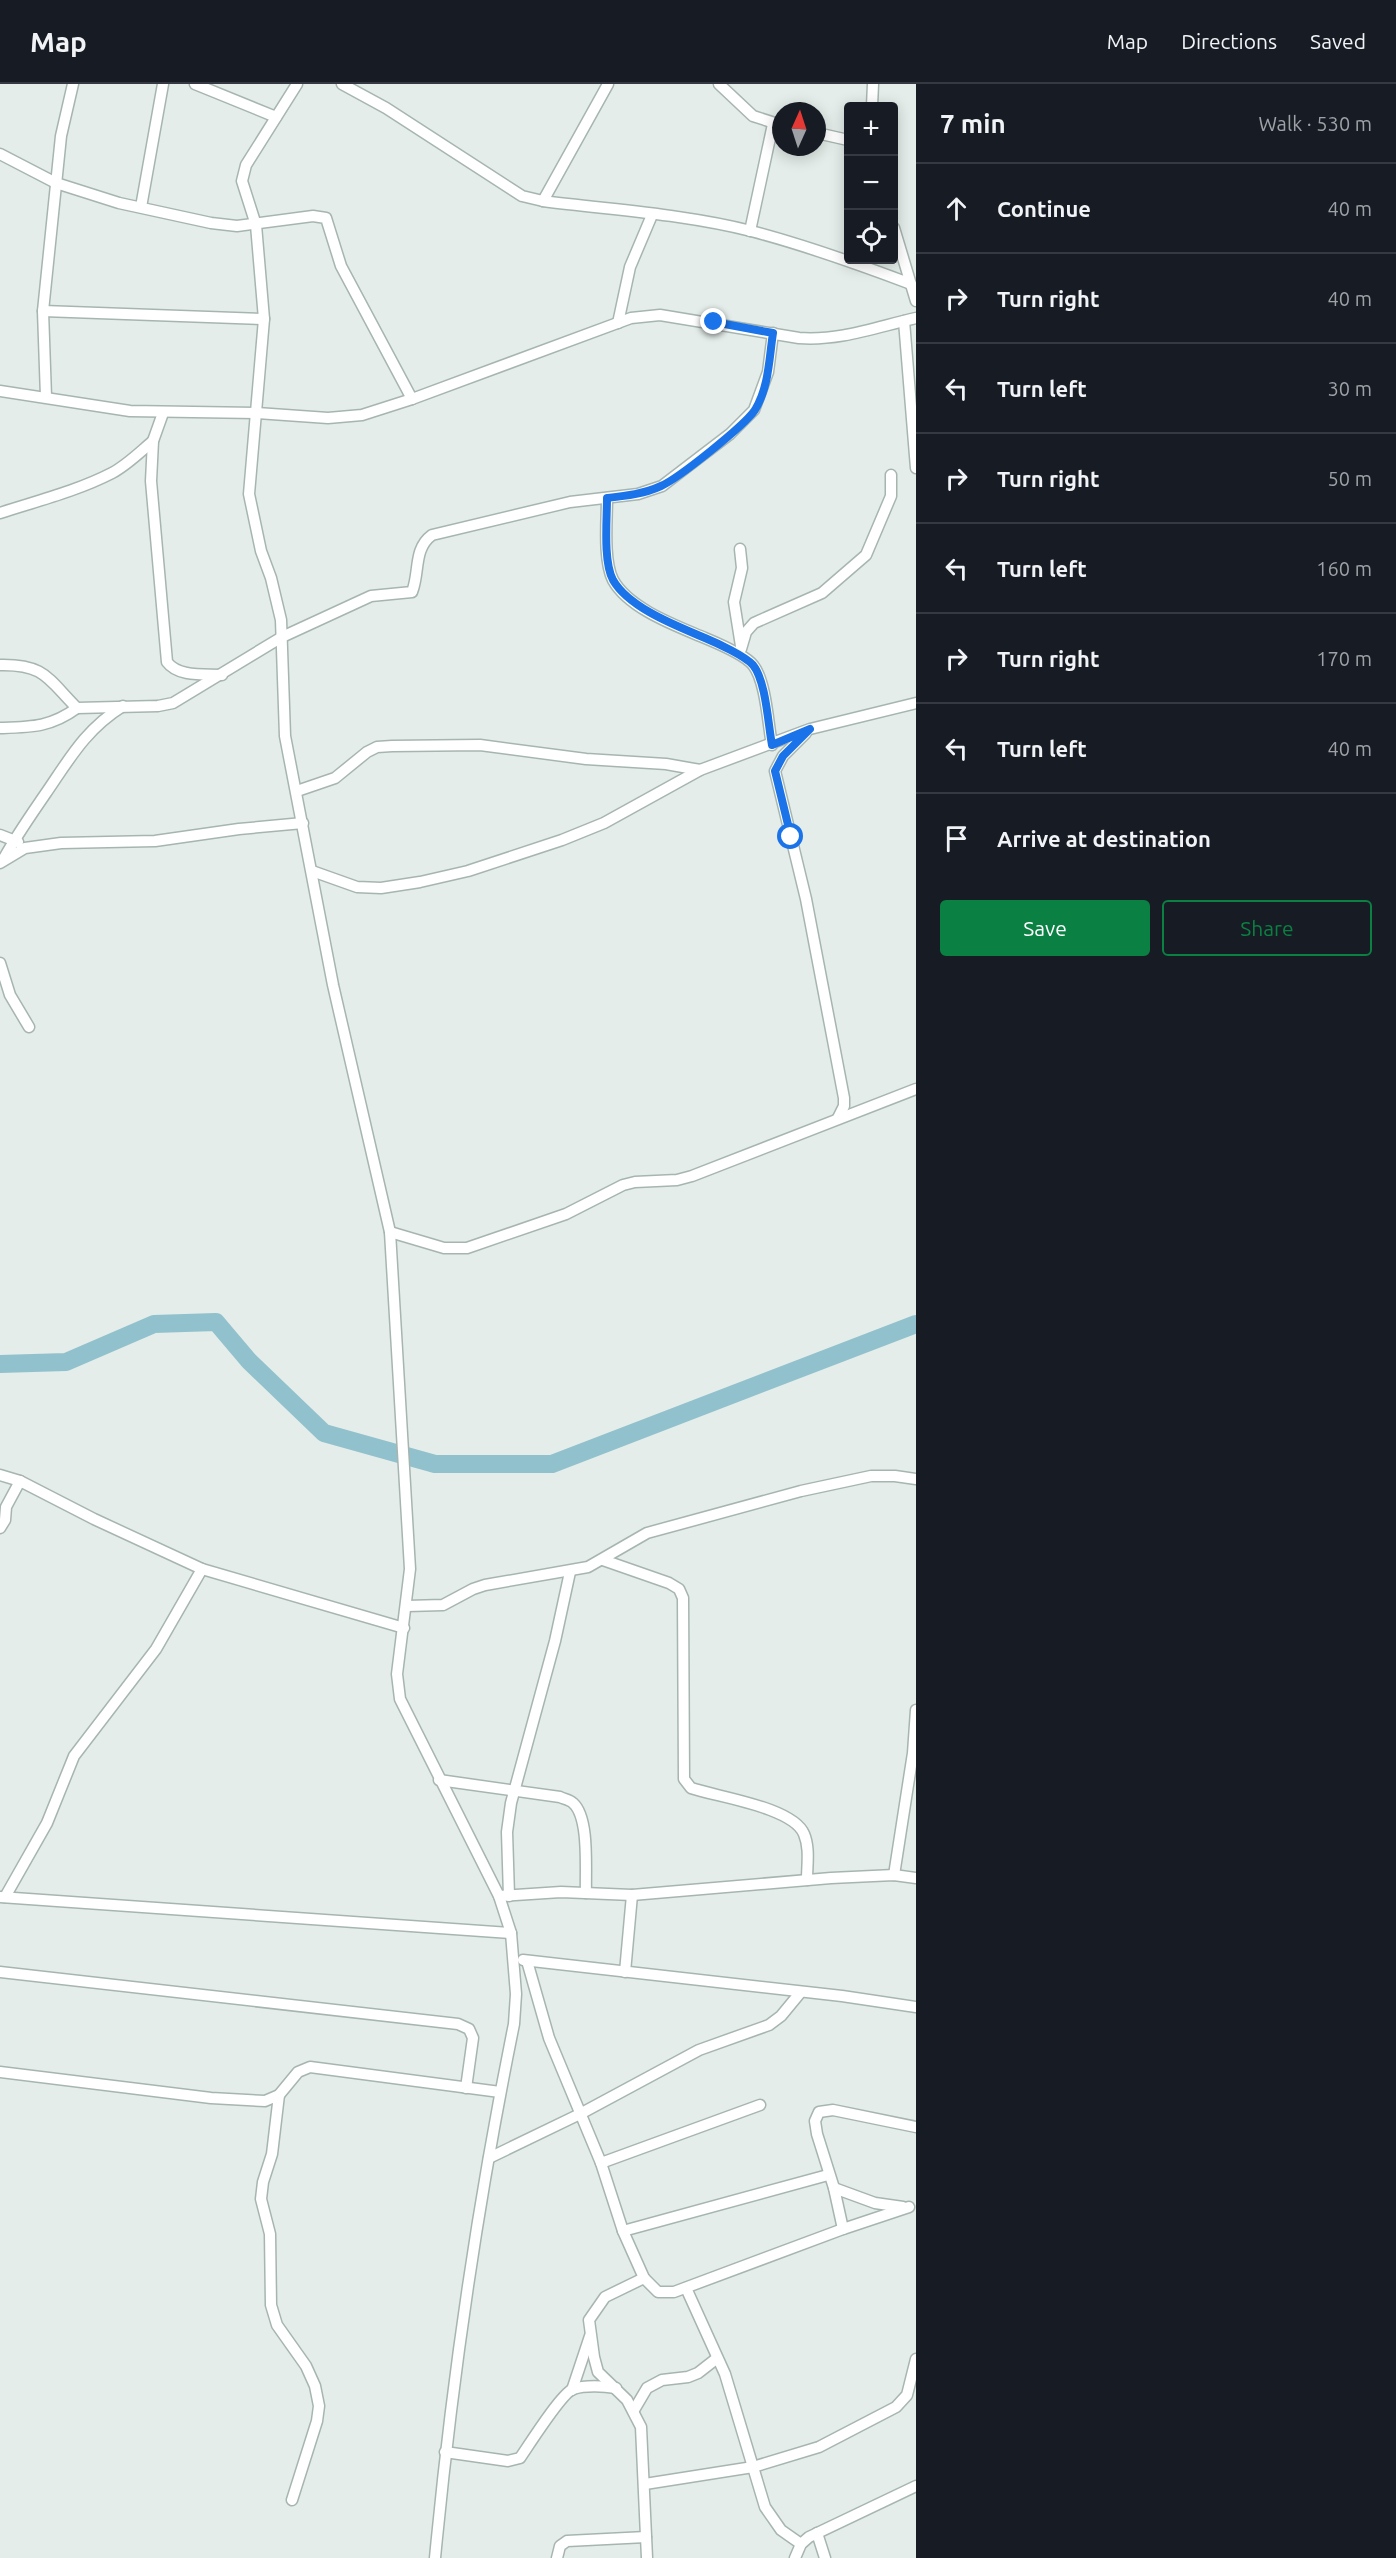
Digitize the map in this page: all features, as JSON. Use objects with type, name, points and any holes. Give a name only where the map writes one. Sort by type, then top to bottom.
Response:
[{"type":"street","points":[[46,397],[43,311],[61,136],[73,84]]},
{"type":"street","points":[[141,207],[163,84]]},
{"type":"street","points":[[195,84],[276,117]]},
{"type":"street","points":[[297,84],[246,165],[242,181],[256,225],[264,320],[249,494],[261,550],[282,620],[285,736],[333,985],[390,1232],[410,1569],[397,1674],[400,1699],[439,1780],[504,1896]]},
{"type":"street","points":[[342,84],[386,108],[522,196],[543,201],[691,219],[750,231],[862,265],[911,284]]},
{"type":"street","points":[[543,201],[608,84]]},
{"type":"street","points":[[719,84],[753,116],[772,122]]},
{"type":"street","points":[[872,102],[873,84]]},
{"type":"street","points":[[826,135],[844,139]]},
{"type":"street","points":[[750,231],[772,144]]},
{"type":"street","points":[[0,154],[56,183],[119,203],[212,223],[237,226],[313,216],[326,218],[340,266],[412,399]]},
{"type":"street","points":[[618,323],[630,267],[652,214]]},
{"type":"street","points":[[898,241],[916,300]]},
{"type":"street","points":[[43,311],[264,320]]},
{"type":"street","points":[[0,391],[130,411],[257,413],[328,418],[362,415],[412,399],[631,318],[660,315],[822,340],[916,318]]},
{"type":"street","points":[[904,321],[916,468]]},
{"type":"street","points":[[0,728],[42,725],[62,719],[78,708],[158,706],[173,703],[282,637],[372,596],[412,592],[420,549],[424,540],[432,535],[570,502],[638,494],[662,486],[730,434],[754,410],[768,372],[773,333]]},
{"type":"street","points":[[163,413],[153,441],[151,481],[166,662],[172,669],[179,672],[222,675]]},
{"type":"street","points":[[0,513],[113,472],[153,441]]},
{"type":"street","points":[[742,653],[746,632],[754,623],[822,593],[866,555],[891,496],[891,475]]},
{"type":"street","points":[[607,498],[608,558],[613,579],[626,595],[671,624],[742,653],[753,664],[760,679],[772,745]]},
{"type":"street","points":[[740,549],[742,568],[734,602],[742,653]]},
{"type":"street","points":[[0,665],[29,666],[42,673],[78,708]]},
{"type":"street","points":[[312,871],[357,887],[381,888],[468,871],[562,840],[604,823],[700,770],[810,729],[916,703]]},
{"type":"street","points":[[2,862],[14,839],[84,738],[102,719],[123,706]]},
{"type":"street","points":[[810,729],[783,756],[775,771],[808,906],[844,1098],[844,1106],[838,1118]]},
{"type":"street","points":[[297,791],[335,778],[367,752],[377,747],[392,746],[480,745],[586,759],[666,764],[700,770]]},
{"type":"street","points":[[2,862],[25,848],[61,843],[155,841],[303,823]]},
{"type":"street","points":[[0,835],[14,839],[25,848]]},
{"type":"street","points":[[0,963],[10,995],[29,1027]]},
{"type":"street","points":[[390,1232],[444,1248],[477,1245],[566,1214],[623,1185],[635,1182],[677,1180],[692,1176],[916,1089]]},
{"type":"street","points":[[0,1475],[20,1481],[94,1519],[202,1569],[404,1628]]},
{"type":"street","points":[[407,1606],[443,1605],[473,1589],[570,1572],[603,1560],[647,1533],[662,1527],[740,1509],[801,1491],[871,1476],[916,1479]]},
{"type":"street","points":[[0,1528],[5,1520],[6,1507],[20,1481]]},
{"type":"street","points":[[603,1560],[669,1583],[679,1589],[683,1598],[684,1779],[691,1788],[765,1808],[792,1821],[804,1832],[808,1846],[807,1880]]},
{"type":"street","points":[[202,1569],[156,1649],[74,1756],[47,1823],[3,1897],[511,1933]]},
{"type":"street","points":[[435,2558],[445,2452],[477,2224],[514,2024],[516,1994],[514,1958],[504,1896],[507,1832],[514,1791],[555,1641],[570,1572]]},
{"type":"street","points":[[894,1875],[913,1752],[916,1710]]},
{"type":"street","points":[[439,1780],[560,1797],[572,1802],[581,1813],[584,1827],[586,1893]]},
{"type":"street","points":[[504,1896],[561,1892],[632,1895],[807,1880],[894,1875],[916,1878]]},
{"type":"street","points":[[625,1972],[632,1895]]},
{"type":"street","points":[[514,1958],[800,1993],[842,1996],[916,2007]]},
{"type":"street","points":[[527,1961],[549,2038],[601,2163],[623,2231],[644,2278],[658,2292],[666,2293],[686,2288],[843,2229],[912,2207]]},
{"type":"street","points":[[0,1972],[458,2024],[469,2029],[473,2038],[466,2088]]},
{"type":"street","points":[[489,2158],[580,2114],[699,2050],[769,2025],[781,2016],[800,1993]]},
{"type":"street","points":[[0,2072],[211,2098],[265,2101],[279,2095],[298,2072],[310,2067],[500,2092]]},
{"type":"street","points":[[279,2095],[272,2154],[263,2182],[261,2199],[270,2234],[271,2305],[277,2325],[306,2366],[315,2386],[320,2406],[292,2500]]},
{"type":"street","points":[[601,2163],[760,2105]]},
{"type":"street","points":[[843,2229],[815,2121],[819,2112],[833,2110],[916,2127]]},
{"type":"street","points":[[623,2231],[828,2175]]},
{"type":"street","points":[[834,2188],[875,2204],[912,2207]]},
{"type":"street","points":[[644,2278],[605,2297],[590,2320],[598,2372],[616,2388],[634,2410],[641,2427],[647,2558]]},
{"type":"street","points":[[686,2288],[728,2384],[765,2507],[781,2530],[801,2544]]},
{"type":"street","points":[[445,2452],[508,2461],[520,2458],[562,2400],[572,2390],[591,2333]]},
{"type":"street","points":[[634,2410],[647,2388],[662,2380],[688,2377],[698,2373],[716,2359]]},
{"type":"street","points":[[645,2484],[753,2467],[819,2447],[896,2406],[907,2394],[916,2359]]},
{"type":"street","points":[[572,2390],[595,2386],[616,2388]]},
{"type":"street","points":[[795,2558],[801,2544],[817,2533],[916,2486]]},
{"type":"street","points":[[817,2533],[825,2558]]},
{"type":"street","points":[[557,2558],[560,2546],[567,2541],[646,2537]]},
{"type":"waterway","points":[[0,1364],[66,1362],[154,1324],[216,1322],[249,1361],[324,1433],[435,1464],[552,1464],[916,1324]]},
{"type":"route","points":[[714,322],[773,333],[764,389],[754,410],[730,434],[662,486],[638,494],[607,498],[608,558],[613,579],[626,595],[646,610],[671,624],[715,642],[753,664],[760,679],[772,745],[810,729],[783,756],[775,771],[791,837]]}]
